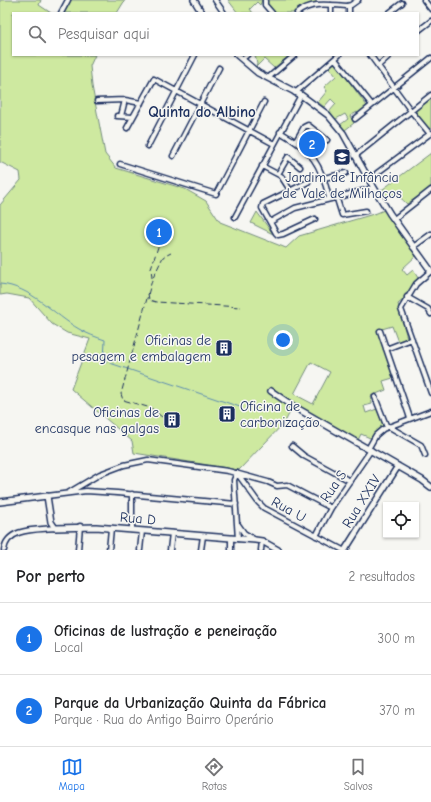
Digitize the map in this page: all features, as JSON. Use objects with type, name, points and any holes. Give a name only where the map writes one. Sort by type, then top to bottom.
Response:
[{"type":"street","points":[[194,0],[201,12]]},
{"type":"street","points":[[215,0],[223,12]]},
{"type":"street","points":[[265,0],[265,5],[271,12]]},
{"type":"street","points":[[338,0],[338,5]]},
{"type":"street","points":[[298,12],[312,5],[349,6],[358,0]]},
{"type":"street","points":[[424,0],[431,9]]},
{"type":"street","points":[[61,12],[66,1]]},
{"type":"street","points":[[390,12],[402,3]]},
{"type":"street","points":[[331,5],[331,12]]},
{"type":"street","points":[[349,6],[350,12]]},
{"type":"street","points":[[419,30],[431,21]]},
{"type":"street","points":[[148,146],[194,56]]},
{"type":"street","points":[[238,56],[258,73],[298,94],[328,114],[343,133],[355,156],[394,219],[429,263],[431,271],[418,281],[401,309],[431,393]]},
{"type":"street","points":[[242,59],[246,56]]},
{"type":"street","points":[[268,78],[294,56]]},
{"type":"street","points":[[235,217],[274,144],[298,94],[338,56]]},
{"type":"street","points":[[371,56],[411,111],[431,133],[376,173]]},
{"type":"street","points":[[378,66],[389,56]]},
{"type":"street","points":[[355,119],[431,58]]},
{"type":"street","points":[[335,59],[372,105]]},
{"type":"street","points":[[173,156],[219,68]]},
{"type":"street","points":[[127,128],[154,79],[274,144]]},
{"type":"street","points":[[355,156],[431,95]]},
{"type":"street","points":[[96,101],[125,100],[140,103]]},
{"type":"street","points":[[125,100],[119,116],[133,117]]},
{"type":"street","points":[[120,164],[216,194],[264,102]]},
{"type":"street","points":[[296,141],[304,126],[308,125],[327,140]]},
{"type":"street","points":[[280,132],[296,141],[315,161],[324,178],[329,198]]},
{"type":"street","points":[[278,174],[288,157],[300,167]]},
{"type":"street","points":[[262,166],[281,176],[290,190]]},
{"type":"street","points":[[324,178],[346,173]]},
{"type":"street","points":[[308,182],[262,205],[262,209],[276,233],[281,235],[315,219]]},
{"type":"street","points":[[270,222],[293,209],[336,196],[374,188]]},
{"type":"street","points":[[394,219],[431,190]]},
{"type":"street","points":[[336,196],[342,215],[366,211]]},
{"type":"street","points":[[414,246],[431,234]]},
{"type":"street","points":[[407,297],[428,309],[431,314]]},
{"type":"street","points":[[380,331],[410,418]]},
{"type":"street","points":[[386,349],[412,339]]},
{"type":"street","points":[[426,378],[431,376]]},
{"type":"street","points":[[271,391],[422,480],[431,488]]},
{"type":"street","points":[[375,397],[384,423],[421,445],[425,455]]},
{"type":"street","points":[[387,426],[431,411]]},
{"type":"street","name":"Rua S","points":[[316,536],[332,508],[370,450],[376,434],[387,426]]},
{"type":"street","points":[[292,446],[304,456],[350,481]]},
{"type":"street","points":[[68,493],[100,474],[124,465],[148,460],[237,473],[277,486],[287,485],[332,508]]},
{"type":"street","name":"Rua XXIV","points":[[344,550],[398,466]]},
{"type":"street","points":[[237,473],[234,480],[238,539]]},
{"type":"street","name":"Rua U","points":[[237,473],[264,508],[344,550]]},
{"type":"street","points":[[0,502],[86,491],[236,504]]},
{"type":"street","points":[[132,494],[132,530]]},
{"type":"street","points":[[47,496],[51,522],[55,528]]},
{"type":"street","points":[[236,520],[244,533],[255,540]]},
{"type":"street","points":[[78,550],[80,526]]},
{"type":"street","name":"Rua D","points":[[4,550],[9,539],[16,533],[80,526],[255,540],[262,541],[278,550]]},
{"type":"street","points":[[109,550],[111,528]]},
{"type":"street","points":[[140,550],[142,531]]},
{"type":"street","points":[[170,550],[172,533]]},
{"type":"street","points":[[201,550],[203,536]]},
{"type":"street","points":[[231,538],[231,550]]},
{"type":"street","points":[[261,550],[262,541]]},
{"type":"green space","points":[[0,0],[41,0],[39,5],[50,12],[12,12],[12,56],[95,56],[90,66],[92,86],[105,154],[116,168],[185,189],[206,201],[220,222],[286,248],[299,236],[384,210],[416,256],[402,269],[407,275],[413,270],[418,278],[403,300],[398,304],[407,338],[398,342],[392,326],[378,329],[393,378],[383,381],[386,390],[371,396],[372,404],[364,406],[366,413],[377,409],[383,425],[370,438],[361,434],[358,440],[294,404],[285,422],[239,470],[134,453],[132,441],[71,389],[90,339],[67,333],[52,324],[29,298],[7,294],[0,295],[0,205],[21,180],[20,172],[0,162]],"holes":[[[311,362],[330,372],[313,404],[294,394]]]},
{"type":"green space","points":[[67,0],[125,0],[118,12],[61,12]]},
{"type":"green space","points":[[228,0],[262,0],[260,5],[257,2],[250,9],[252,12],[237,12]]},
{"type":"green space","points":[[267,0],[316,0],[316,2],[303,6],[294,12],[273,12],[267,6]]},
{"type":"green space","points":[[255,56],[289,56],[274,68],[264,59],[256,67],[257,64]]},
{"type":"green space","points":[[334,61],[367,106],[358,114],[357,112],[350,116],[354,123],[345,130],[340,125],[348,119],[345,114],[336,119],[329,112],[336,104],[331,99],[324,107],[318,102],[327,91],[324,87],[336,76],[328,66]]},
{"type":"green space","points":[[431,98],[431,129],[426,127],[416,110]]},
{"type":"green space","points":[[308,129],[323,147],[315,153],[301,141]]},
{"type":"green space","points":[[431,153],[431,188],[407,204],[397,195],[382,197],[379,192]]},
{"type":"green space","points":[[257,212],[273,234],[251,223]]},
{"type":"waterway","points":[[0,284],[11,286],[32,295],[79,329],[105,340],[104,361],[240,407]]},
{"type":"railway","points":[[152,278],[151,268],[159,244]]},
{"type":"railway","points":[[162,417],[151,408],[123,400],[121,394],[152,280],[163,257],[171,253]]},
{"type":"railway","points":[[148,293],[149,300],[156,302],[241,307]]},
{"type":"place","name":"Parque da Urbanização Quinta da Fábrica","points":[[312,144]]},
{"type":"place","name":"Jardim de Infância de Vale de Milhaços","points":[[342,157]]},
{"type":"place","name":"Oficinas de lustração e peneiração","points":[[159,232]]},
{"type":"place","name":"Oficinas de pesagem e embalagem","points":[[224,348]]},
{"type":"place","name":"Oficina de carbonização","points":[[227,414]]},
{"type":"place","name":"Oficinas de encasque nas galgas","points":[[172,420]]},
{"type":"district","name":"Quinta do Albino","points":[[202,112]]}]
